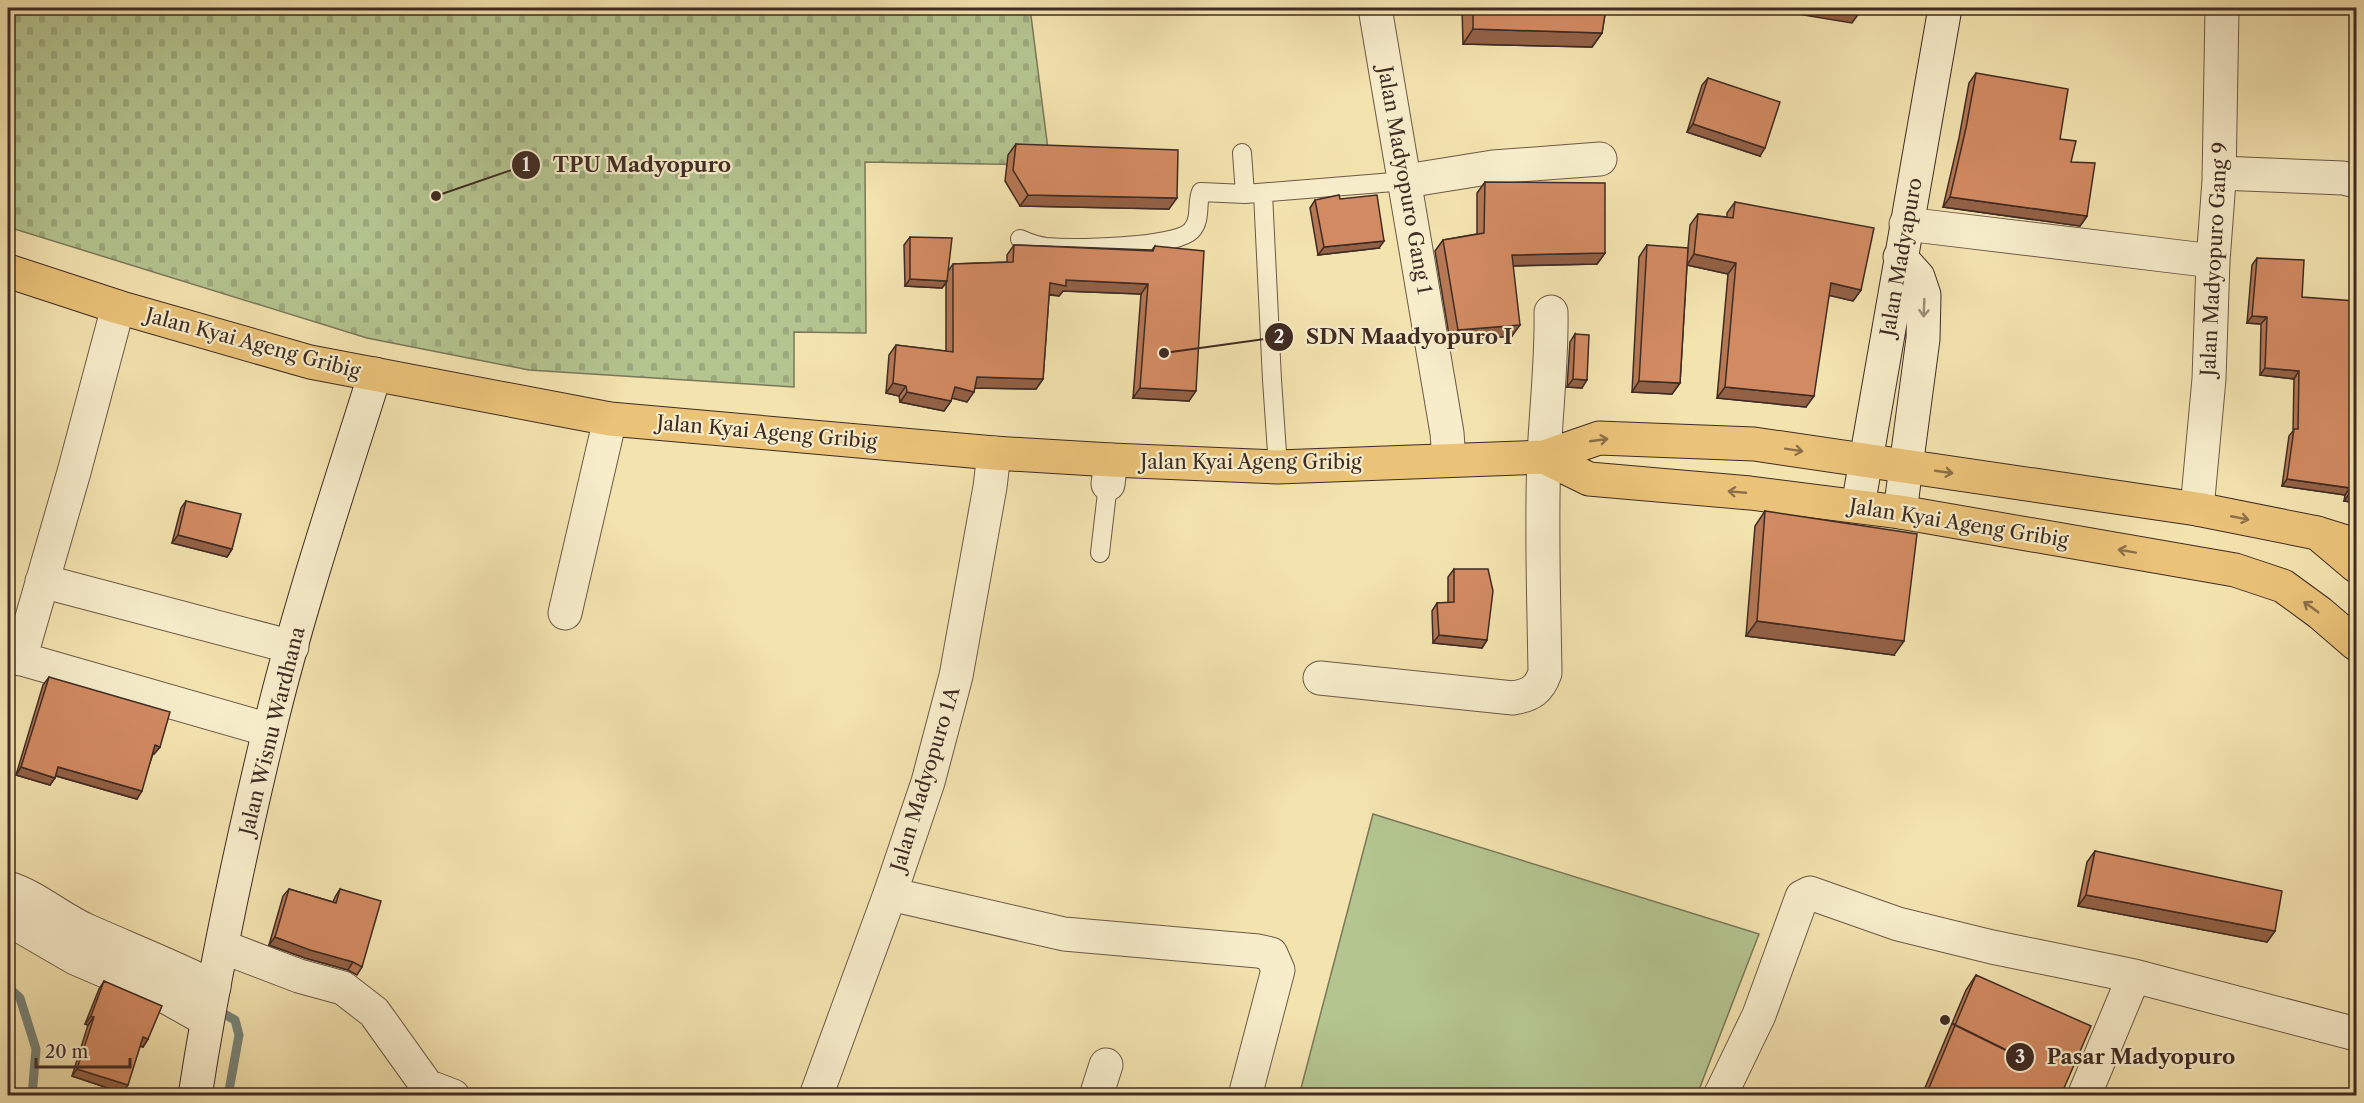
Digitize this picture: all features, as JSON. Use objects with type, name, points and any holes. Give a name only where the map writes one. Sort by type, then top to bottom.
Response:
[{"type":"main road","name":"Jalan Kyai Ageng Gribig","points":[[8,271],[118,307],[310,362],[610,418],[994,453],[1110,472],[1544,456],[1599,438],[1754,444],[2197,509],[2317,533],[2356,566]]},
{"type":"main road","name":"Jalan Kyai Ageng Gribig","points":[[1544,456],[1589,479],[1750,493],[1858,506],[2235,570],[2283,586],[2320,613],[2356,644]]},
{"type":"main road","points":[[2317,533],[2356,545]]},
{"type":"street","name":"Jalan Madyopuro Gang 1","points":[[1375,8],[1448,433],[1449,460]]},
{"type":"street","name":"Jalan Madyapuro","points":[[1858,506],[1945,8]]},
{"type":"street","name":"Jalan Madyopuro Gang 9","points":[[2197,509],[2209,379],[2219,173],[2222,8]]},
{"type":"street","points":[[1406,181],[1493,167],[1600,159]]},
{"type":"street","points":[[2219,173],[2343,178],[2356,181]]},
{"type":"street","points":[[1906,224],[2213,261]]},
{"type":"street","points":[[1900,257],[1918,278],[1924,295],[1923,339],[1900,512]]},
{"type":"street","points":[[118,307],[42,581],[14,657],[269,730]]},
{"type":"street","points":[[1320,678],[1514,698],[1528,695],[1540,686],[1545,673],[1544,456],[1551,312]]},
{"type":"street","name":"Jalan Wisnu Wardhana","points":[[195,1095],[210,1005],[269,730],[319,549],[375,374]]},
{"type":"street","points":[[565,613],[610,418]]},
{"type":"street","name":"Jalan Madyopuro 1A","points":[[816,1095],[890,894],[927,782],[956,676],[994,453]]},
{"type":"street","points":[[2317,533],[2344,527],[2356,529]]},
{"type":"street","points":[[42,581],[292,647]]},
{"type":"street","points":[[8,888],[23,893],[80,945]]},
{"type":"street","points":[[1720,1095],[1759,1016],[1802,897],[1810,893],[1898,924],[1992,947],[2134,976],[2356,1034]]},
{"type":"street","points":[[890,894],[1064,934],[1271,954],[1278,970],[1245,1095]]},
{"type":"street","points":[[8,919],[80,945],[168,998],[210,1005]]},
{"type":"street","points":[[223,946],[299,976],[343,988],[374,1012],[427,1086],[453,1095]]},
{"type":"street","points":[[2084,1095],[2134,976]]},
{"type":"street","points":[[1096,1095],[1106,1065]]},
{"type":"lane","points":[[1242,153],[1254,193],[1278,467]]},
{"type":"lane","points":[[1020,239],[1030,244],[1046,247],[1095,249],[1180,238],[1193,230],[1198,217],[1201,192],[1254,193],[1406,181]]},
{"type":"lane","points":[[1100,553],[1110,472]]},
{"type":"green space","points":[[8,8],[1030,8],[1050,165],[865,162],[866,333],[794,332],[794,387],[529,370],[367,338],[8,227]]},
{"type":"green space","points":[[1373,814],[1759,934],[1697,1095],[1310,1096],[1300,1092]]},
{"type":"building","points":[[1473,8],[1606,8],[1602,33],[1473,29]]},
{"type":"building","points":[[1976,73],[2068,89],[2060,139],[2076,141],[2071,162],[2095,163],[2087,216],[1950,197]]},
{"type":"building","points":[[1708,78],[1780,102],[1765,148],[1693,124]]},
{"type":"building","points":[[1016,144],[1178,150],[1177,198],[1028,195],[1013,170]]},
{"type":"building","points":[[1485,182],[1605,183],[1605,253],[1512,255],[1520,325],[1458,330],[1443,240],[1484,233]]},
{"type":"building","points":[[1339,195],[1340,199],[1377,195],[1384,241],[1324,247],[1315,200]]},
{"type":"building","points":[[1735,202],[1874,228],[1861,290],[1831,283],[1814,396],[1725,387],[1736,263],[1694,254],[1698,214],[1733,218]]},
{"type":"building","points":[[910,237],[952,238],[947,281],[910,279]]},
{"type":"building","points":[[1014,245],[1153,251],[1155,246],[1204,251],[1196,391],[1140,388],[1148,284],[1066,280],[1066,286],[1050,283],[1043,379],[977,377],[974,392],[955,387],[951,401],[907,392],[906,386],[893,383],[896,345],[953,352],[953,264],[1013,262]]},
{"type":"building","points":[[1647,245],[1688,248],[1680,383],[1639,381]]},
{"type":"building","points":[[2257,258],[2304,260],[2302,297],[2356,301],[2356,495],[2349,494],[2350,488],[2287,479],[2294,429],[2298,429],[2299,371],[2265,368],[2267,317],[2252,316]]},
{"type":"building","points":[[1575,334],[1589,335],[1587,380],[1573,379]]},
{"type":"building","points":[[186,501],[241,514],[232,549],[178,535]]},
{"type":"building","points":[[1765,511],[1917,534],[1904,641],[1757,621]]},
{"type":"building","points":[[1454,569],[1488,569],[1493,591],[1487,640],[1439,635],[1437,603],[1454,602]]},
{"type":"building","points":[[49,677],[170,712],[160,747],[155,745],[142,791],[58,767],[55,778],[21,767]]},
{"type":"building","points":[[2095,851],[2282,891],[2275,931],[2086,895]]},
{"type":"building","points":[[289,889],[336,903],[340,889],[381,901],[362,967],[275,937]]},
{"type":"building","points":[[1976,975],[2091,1026],[2061,1095],[1926,1095]]},
{"type":"building","points":[[104,981],[162,1006],[148,1039],[143,1037],[128,1085],[77,1069],[94,1017],[91,1016]]},
{"type":"waterway","points":[[8,987],[20,998],[36,1049],[32,1096]]},
{"type":"waterway","points":[[215,1009],[235,1020],[239,1035],[228,1096]]},
{"type":"place","name":"TPU Madyopuro","points":[[436,196]]},
{"type":"place","name":"SDN Maadyopuro I","points":[[1164,353]]},
{"type":"place","name":"Pasar Madyopuro","points":[[1945,1020]]}]
